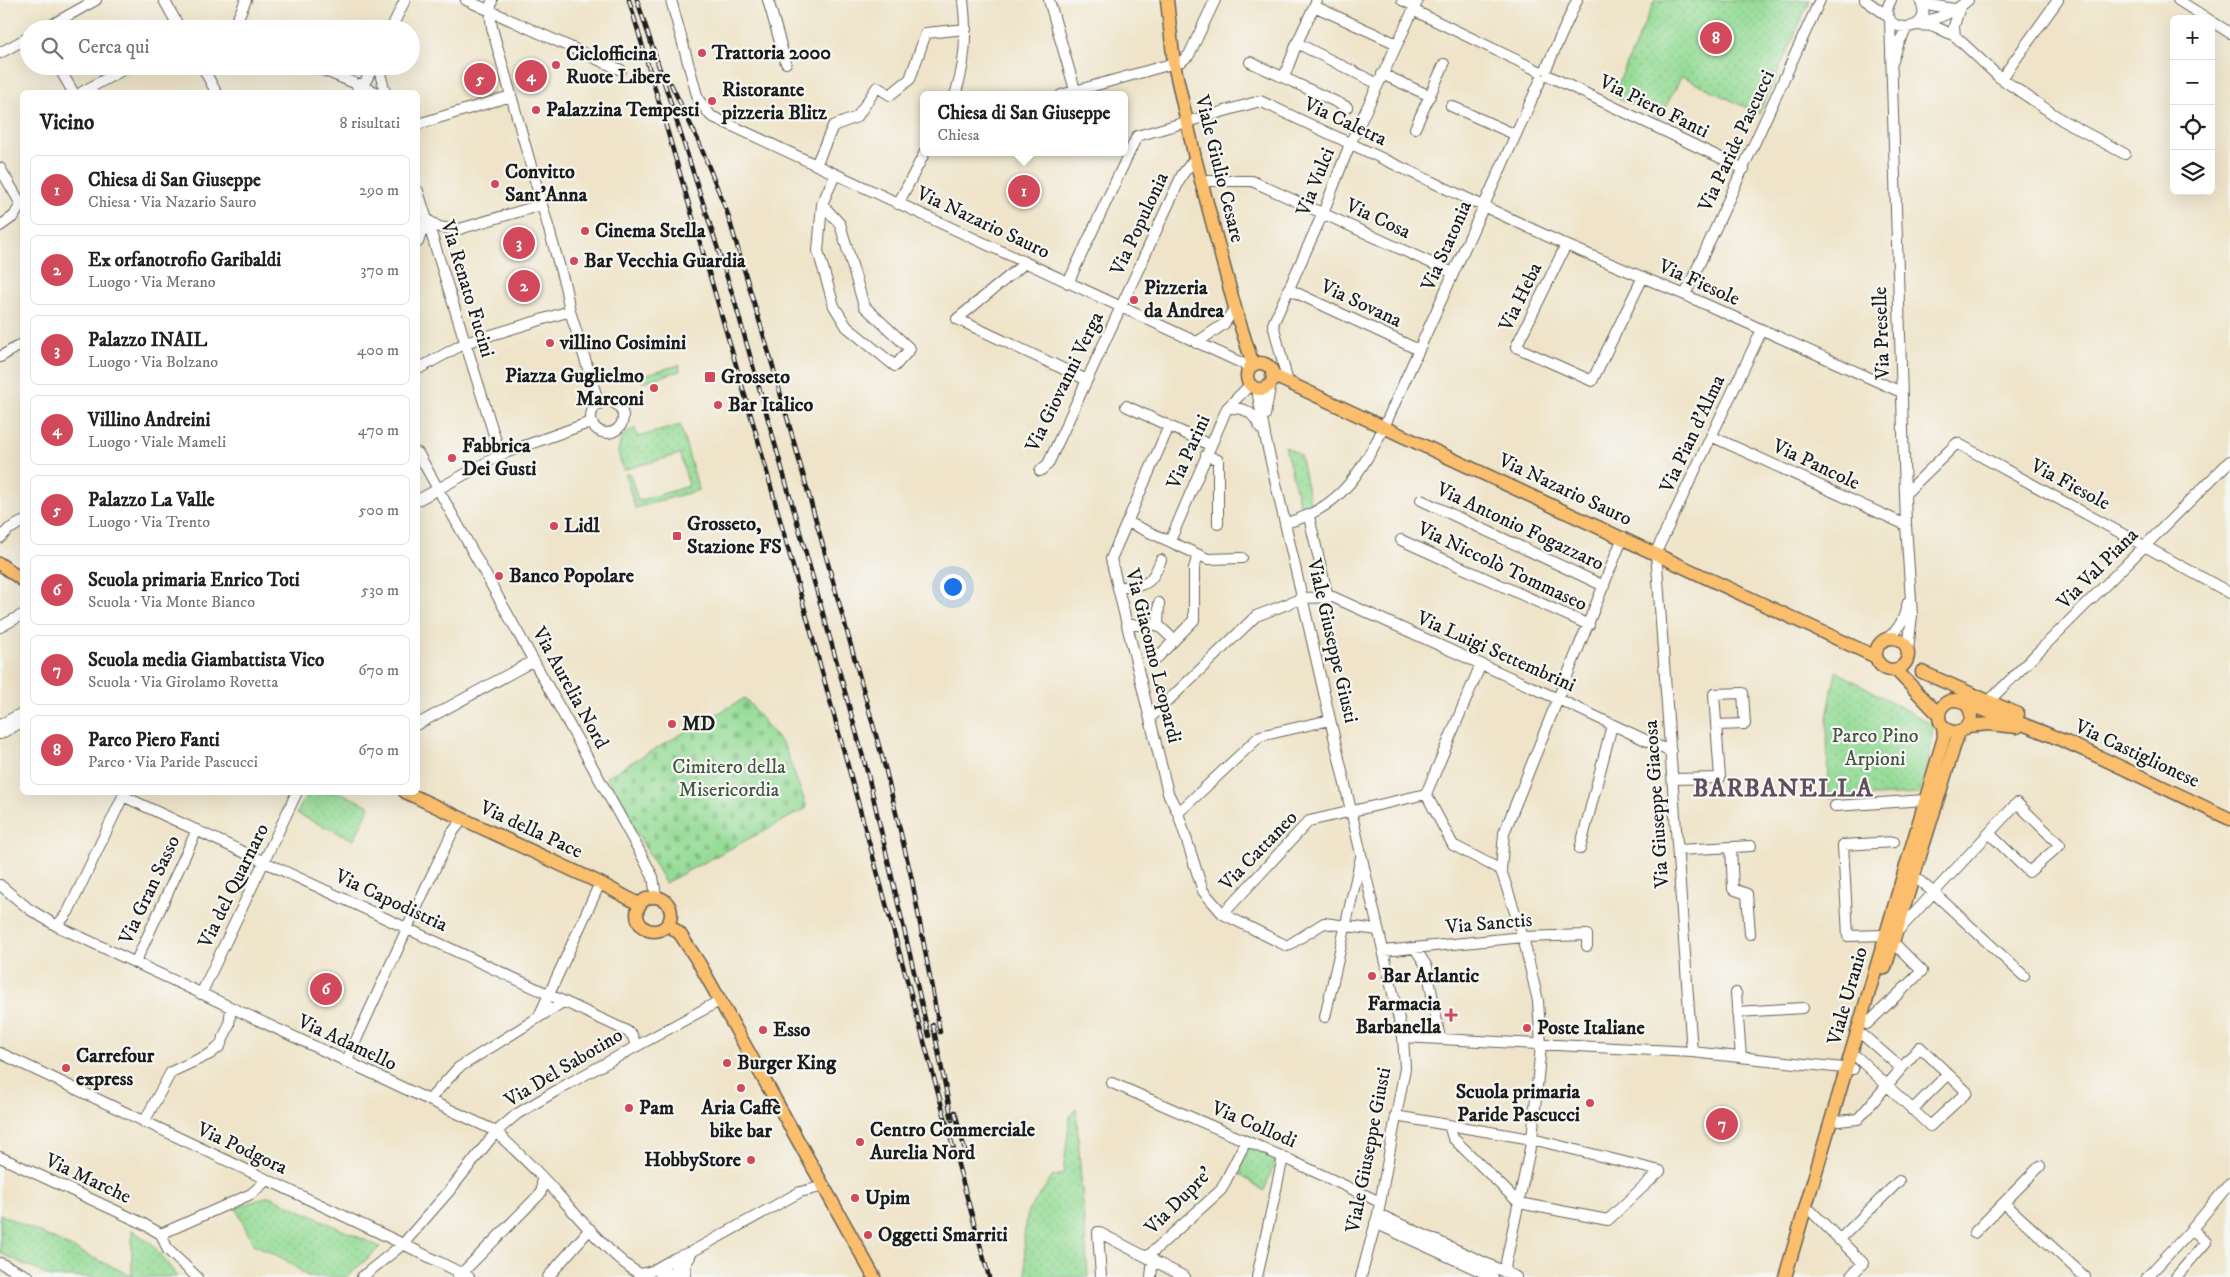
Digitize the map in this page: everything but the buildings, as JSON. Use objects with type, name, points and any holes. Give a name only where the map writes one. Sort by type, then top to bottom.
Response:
[{"type":"main road","name":"Viale Giulio Cesare","points":[[1167,0],[1174,64],[1195,158],[1235,308],[1247,343],[1251,366]]},
{"type":"main road","name":"Viale Giulio Cesare","points":[[1247,343],[1255,349],[1271,374]]},
{"type":"main road","points":[[1251,366],[1259,363],[1271,374],[1266,388],[1254,387]]},
{"type":"main road","name":"Viale Giuseppe Giusti","points":[[1251,366],[1247,376],[1254,387]]},
{"type":"main road","name":"Via Nazario Sauro","points":[[1271,374],[1842,640]]},
{"type":"main road","points":[[0,564],[20,579]]},
{"type":"main road","name":"Via Castiglionese","points":[[1884,640],[1898,638],[1906,645],[1908,653],[1922,672],[1965,703],[2056,736],[2230,819]]},
{"type":"main road","points":[[1842,640],[1865,644],[1884,640]]},
{"type":"main road","name":"Via Castiglionese","points":[[1842,640],[1876,657],[1878,662],[1886,669],[1896,670],[1950,731],[2006,725],[2056,736]]},
{"type":"main road","points":[[1876,657],[1876,648],[1884,640]]},
{"type":"main road","points":[[1896,670],[1904,664],[1908,653]]},
{"type":"main road","name":"Via Castiglionese","points":[[1922,672],[1990,700],[2017,714],[2032,727]]},
{"type":"main road","points":[[1941,720],[1942,705],[1946,702],[1951,700],[1965,703],[1972,715],[1963,729]]},
{"type":"main road","name":"Viale Uranio","points":[[1791,1277],[1838,1121],[1852,1065],[1866,1030],[1909,874],[1925,800],[1944,737],[1941,720]]},
{"type":"main road","name":"Viale Uranio","points":[[1909,874],[1963,729]]},
{"type":"main road","name":"Via della Pace","points":[[411,795],[600,883],[639,904]]},
{"type":"main road","points":[[656,896],[646,898],[639,904],[636,914],[637,919],[643,928],[654,931],[668,924],[680,934],[690,949],[721,1000],[825,1186],[871,1276]]},
{"type":"main road","name":"Via Aurelia Nord","points":[[656,896],[666,901],[671,909],[668,924]]},
{"type":"main road","name":"Viale Uranio","points":[[1785,1277],[1891,937]]},
{"type":"street","points":[[60,20],[96,0]]},
{"type":"street","points":[[164,0],[175,20]]},
{"type":"street","points":[[237,20],[246,0]]},
{"type":"street","points":[[395,20],[405,0]]},
{"type":"street","points":[[466,0],[621,70]]},
{"type":"street","points":[[492,0],[490,11],[510,96],[565,286],[570,311],[599,404]]},
{"type":"street","points":[[768,0],[786,63]]},
{"type":"street","points":[[958,91],[966,30],[963,0]]},
{"type":"street","points":[[1049,0],[1075,90],[1174,64],[1188,55],[1215,0]]},
{"type":"street","name":"Via Piero Fanti","points":[[1402,0],[1544,74],[1744,169]]},
{"type":"street","name":"Via Statonia","points":[[1286,523],[1309,517],[1324,507],[1360,472],[1384,427],[1577,0]]},
{"type":"street","name":"Via Paride Pascucci","points":[[1685,295],[1820,0]]},
{"type":"street","points":[[1866,0],[1881,0]]},
{"type":"street","points":[[1866,0],[1889,17],[1897,26],[1934,26],[1956,36],[1999,77],[2062,120],[2125,154]]},
{"type":"street","name":"Via Preselle","points":[[1891,0],[1887,10],[1889,17],[1891,69],[1906,525],[1909,596],[1912,615],[1908,653]]},
{"type":"street","points":[[1914,25],[1936,18],[1957,8],[1968,0]]},
{"type":"street","points":[[1999,77],[2006,74],[2058,0]]},
{"type":"street","points":[[2178,0],[2202,15]]},
{"type":"street","name":"Via Nazario Sauro","points":[[674,1],[698,99],[711,116],[1120,308],[1251,366]]},
{"type":"street","points":[[1921,2],[1957,8]]},
{"type":"street","name":"Via Preselle","points":[[1891,69],[1899,42],[1923,13],[1921,2]]},
{"type":"street","points":[[1284,77],[1315,3],[1397,44]]},
{"type":"street","name":"Via Vulci","points":[[1288,383],[1273,324],[1323,213],[1350,144],[1415,6]]},
{"type":"street","points":[[1956,36],[1954,26],[1957,8]]},
{"type":"street","points":[[2215,23],[2230,32]]},
{"type":"street","points":[[816,165],[833,126],[857,116],[877,87],[890,95],[910,79],[926,33],[966,30]]},
{"type":"street","points":[[0,53],[20,42]]},
{"type":"street","points":[[1297,43],[1380,79],[1430,96]]},
{"type":"street","points":[[1250,62],[1347,107]]},
{"type":"street","points":[[1415,128],[1444,64]]},
{"type":"street","points":[[63,75],[71,90]]},
{"type":"street","points":[[86,90],[113,75]]},
{"type":"street","points":[[207,75],[215,90]]},
{"type":"street","points":[[332,75],[369,90]]},
{"type":"street","points":[[356,86],[368,79],[370,75]]},
{"type":"street","points":[[380,75],[384,90]]},
{"type":"street","points":[[420,123],[510,96]]},
{"type":"street","name":"Via Caletra","points":[[1128,155],[1137,136],[1260,101],[1483,207]]},
{"type":"street","points":[[1451,106],[1516,135]]},
{"type":"street","points":[[898,204],[923,156]]},
{"type":"street","name":"Via Caletra","points":[[1068,283],[1128,156]]},
{"type":"street","name":"Via Populonia","points":[[1120,308],[1182,175],[1195,158]]},
{"type":"street","points":[[0,168],[20,202]]},
{"type":"street","points":[[822,204],[840,224],[864,306],[910,349],[895,366],[847,327],[834,306],[818,251],[822,204],[835,175]]},
{"type":"street","name":"Via Cosa","points":[[1201,181],[1252,181],[1453,273]]},
{"type":"street","name":"Via Renato Fucini","points":[[420,199],[502,454]]},
{"type":"street","points":[[420,236],[426,219],[439,227],[456,230],[541,205]]},
{"type":"street","name":"Via Fiesole","points":[[1483,207],[1901,392]]},
{"type":"street","points":[[0,226],[14,216],[20,208]]},
{"type":"street","name":"Via Heba","points":[[1566,245],[1516,347],[1592,381],[1643,277]]},
{"type":"street","points":[[1025,263],[957,319],[1087,380]]},
{"type":"street","name":"Via Sovana","points":[[1288,289],[1419,350]]},
{"type":"street","name":"Via Giovanni Verga","points":[[1040,471],[1048,464],[1120,308]]},
{"type":"street","points":[[1196,343],[1224,324],[1235,308]]},
{"type":"street","points":[[420,368],[465,343],[570,311]]},
{"type":"street","name":"Via Pian d'Alma","points":[[1656,552],[1762,330]]},
{"type":"street","points":[[0,357],[20,345]]},
{"type":"street","name":"Viale Giuseppe Giusti","points":[[1265,436],[1265,406],[1271,374]]},
{"type":"street","name":"Viale Giuseppe Giusti","points":[[1254,387],[1403,1037],[1405,1068],[1377,1218],[1362,1277]]},
{"type":"street","name":"Via Parini","points":[[1170,541],[1227,408],[1254,387]]},
{"type":"street","points":[[611,402],[618,407],[622,418],[620,425],[615,430],[604,433],[596,429],[591,422],[592,411],[599,404],[611,402]]},
{"type":"street","points":[[1126,406],[1210,445]]},
{"type":"street","points":[[1227,408],[1243,408],[1250,412],[1254,415],[1265,436]]},
{"type":"street","points":[[420,499],[502,454],[591,422]]},
{"type":"street","name":"Via Giacomo Leopardi","points":[[1169,426],[1111,559],[1168,793],[1178,814],[1203,891],[1224,914]]},
{"type":"street","name":"Via Pancole","points":[[1711,436],[1906,525]]},
{"type":"street","name":"Via Fiesole","points":[[1905,494],[1957,443],[2146,545],[2230,593]]},
{"type":"street","points":[[1206,455],[1218,460],[1218,524]]},
{"type":"street","name":"Via Aurelia Nord","points":[[420,458],[641,854],[653,877],[656,896]]},
{"type":"street","name":"Via Val Piana","points":[[1990,700],[2230,461]]},
{"type":"street","points":[[443,501],[444,489],[449,484]]},
{"type":"street","name":"Via Antonio Fogazzaro","points":[[1421,500],[1604,586]]},
{"type":"street","points":[[1309,517],[1328,597]]},
{"type":"street","points":[[1127,522],[1208,559],[1242,558]]},
{"type":"street","points":[[0,538],[5,530],[20,523]]},
{"type":"street","points":[[1504,1272],[1532,1139],[1541,1045],[1538,1001],[1523,937],[1501,870],[1504,833],[1623,537]]},
{"type":"street","name":"Via Niccolò Tommaseo","points":[[1401,540],[1589,625]]},
{"type":"street","name":"Via Giuseppe Giacosa","points":[[1656,552],[1692,1052]]},
{"type":"street","points":[[1156,658],[1194,620],[1194,568],[1198,555]]},
{"type":"street","points":[[1118,588],[1148,583],[1153,579],[1161,560]]},
{"type":"street","name":"Via Preselle","points":[[1884,640],[1897,630],[1903,622],[1909,596]]},
{"type":"street","name":"Via Luigi Settembrini","points":[[1150,718],[1256,616],[1303,598],[1328,597],[1481,664],[1671,752]]},
{"type":"street","points":[[1158,625],[1159,603]]},
{"type":"street","points":[[0,627],[20,615]]},
{"type":"street","points":[[1127,625],[1158,625],[1174,640]]},
{"type":"street","points":[[420,723],[533,660]]},
{"type":"street","points":[[1481,664],[1426,794],[1453,845],[1501,870]]},
{"type":"street","points":[[0,725],[20,713]]},
{"type":"street","points":[[1178,814],[1260,736],[1330,720]]},
{"type":"street","points":[[0,734],[20,723]]},
{"type":"street","points":[[1580,849],[1612,725]]},
{"type":"street","points":[[1673,779],[1720,778],[1716,725]]},
{"type":"street","name":"Via Cattaneo","points":[[1224,914],[1309,821],[1426,794]]},
{"type":"street","points":[[57,926],[68,912],[124,795]]},
{"type":"street","name":"Via Capodistria","points":[[126,795],[625,1030],[632,1034],[636,1045]]},
{"type":"street","name":"Via del Quarnaro","points":[[201,994],[296,795]]},
{"type":"street","points":[[1835,806],[1925,800]]},
{"type":"street","points":[[1891,937],[1990,834],[2017,802],[2060,845],[2029,872],[1990,834]]},
{"type":"street","points":[[346,1062],[452,833],[463,819]]},
{"type":"street","name":"Via Gran Sasso","points":[[135,964],[197,830]]},
{"type":"street","points":[[1894,842],[1843,845],[1848,936],[1891,937],[1922,971],[1866,1030],[1901,1068]]},
{"type":"street","points":[[1678,850],[1751,846]]},
{"type":"street","points":[[1731,847],[1734,889],[1746,894],[1750,934]]},
{"type":"street","name":"Viale Giuseppe Giusti","points":[[1326,1017],[1362,853]]},
{"type":"street","points":[[1909,874],[1934,893],[2024,976]]},
{"type":"street","points":[[538,1018],[600,883]]},
{"type":"street","name":"Via Adamello","points":[[0,885],[29,909],[57,926],[346,1062],[430,1099],[496,1132],[590,1229],[638,1275]]},
{"type":"street","points":[[1224,914],[1288,946],[1324,923],[1378,930]]},
{"type":"street","name":"Via Sanctis","points":[[1384,951],[1523,937],[1587,935],[1587,946]]},
{"type":"street","points":[[1415,948],[1427,967],[1440,1039]]},
{"type":"street","points":[[1736,993],[1741,1058]]},
{"type":"street","name":"Via Del Sabotino","points":[[362,1277],[402,1244],[496,1132],[528,1106],[721,1000]]},
{"type":"street","points":[[430,1099],[458,1068],[563,1002]]},
{"type":"street","points":[[144,1122],[171,1072],[210,1054],[220,1046],[229,1025],[231,1008]]},
{"type":"street","points":[[1737,1012],[1803,1008]]},
{"type":"street","points":[[1403,1037],[1692,1052],[1741,1058],[1852,1065],[1887,1085],[1930,1126],[1967,1092],[1920,1047],[1901,1068],[1887,1085],[1858,1119],[1838,1121]]},
{"type":"street","name":"Via Podgora","points":[[0,1052],[402,1244],[462,1276]]},
{"type":"street","points":[[1912,1110],[1948,1074]]},
{"type":"street","name":"Via Collodi","points":[[1112,1083],[1283,1157],[1380,1202]]},
{"type":"street","points":[[1395,1116],[1449,1125],[1532,1139],[1660,1170],[1608,1220],[1519,1204],[1453,1138],[1449,1125]]},
{"type":"street","name":"Via Dupre'","points":[[1150,1258],[1221,1190],[1246,1141]]},
{"type":"street","name":"Via Marche","points":[[0,1157],[140,1222],[161,1234]]},
{"type":"street","points":[[1257,1277],[1283,1157]]},
{"type":"street","points":[[1974,1233],[2005,1204],[2040,1166]]},
{"type":"street","points":[[462,1276],[540,1194],[542,1178]]},
{"type":"street","points":[[197,1277],[168,1250],[161,1234],[251,1194],[267,1180]]},
{"type":"street","points":[[1840,1240],[1899,1181]]},
{"type":"street","points":[[2148,1277],[2192,1230],[2230,1183]]},
{"type":"street","points":[[638,1275],[648,1273],[674,1258],[693,1252],[800,1192],[825,1186]]},
{"type":"street","points":[[2005,1204],[2085,1277]]},
{"type":"street","points":[[1811,1211],[1863,1263],[1850,1277]]},
{"type":"street","points":[[1377,1218],[1516,1277]]},
{"type":"street","points":[[1377,1218],[1493,1277]]},
{"type":"street","points":[[548,1277],[590,1229]]},
{"type":"street","points":[[2176,1277],[2206,1242],[2192,1230]]},
{"type":"street","points":[[1101,1277],[1098,1232],[1185,1277]]},
{"type":"street","points":[[660,1277],[672,1272],[693,1252]]},
{"type":"street","points":[[672,1272],[684,1277],[686,1263],[693,1252]]},
{"type":"street","points":[[1150,1258],[1151,1277]]},
{"type":"street","points":[[0,1263],[29,1277]]},
{"type":"green space","points":[[1655,0],[1810,0],[1759,114],[1682,76],[1659,119],[1613,95]]},
{"type":"green space","points":[[679,365],[680,371],[642,382],[640,376]]},
{"type":"green space","points":[[680,425],[699,490],[635,508],[625,475],[630,473],[638,501],[689,486],[680,454],[623,470],[618,453],[621,437],[635,428],[638,437]]},
{"type":"green space","points":[[1285,446],[1300,455],[1311,505],[1301,510]]},
{"type":"green space","name":"Parco Pino Arpioni","points":[[1836,671],[1933,725],[1930,755],[1919,794],[1828,798],[1827,717]]},
{"type":"green space","name":"Cimitero della Misericordia","points":[[745,698],[785,748],[807,808],[665,883],[606,777]]},
{"type":"green space","points":[[306,795],[345,795],[370,806],[354,840],[297,814]]},
{"type":"green space","points":[[1076,1108],[1088,1277],[1026,1277],[1024,1237],[1028,1211],[1053,1176],[1063,1174],[1070,1116]]},
{"type":"green space","points":[[1249,1145],[1276,1159],[1264,1191],[1239,1173]]},
{"type":"green space","points":[[269,1196],[380,1247],[347,1277],[309,1277],[284,1259],[253,1244],[236,1208]]},
{"type":"green space","points":[[0,1214],[132,1276],[132,1230],[152,1244],[177,1276],[51,1277],[0,1253]]},
{"type":"railway","points":[[629,0],[758,440],[989,1277]]},
{"type":"railway","points":[[637,0],[666,88]]},
{"type":"railway","points":[[664,82],[734,299],[839,670],[868,775],[929,1036]]},
{"type":"railway","points":[[671,84],[698,140],[727,212],[773,367],[886,771],[912,880],[940,1032]]},
{"type":"railway","points":[[933,1025],[952,1120]]},
{"type":"railway","points":[[955,1112],[966,1154]]},
{"type":"place","name":"Parco Piero Fanti","points":[[1716,38]]},
{"type":"place","name":"Trattoria 2000","points":[[702,53]]},
{"type":"place","name":"Ciclofficina Ruote Libere","points":[[556,65]]},
{"type":"place","name":"Villino Andreini","points":[[531,76]]},
{"type":"place","name":"Palazzo La Valle","points":[[480,79]]},
{"type":"place","name":"Ristorante pizzeria Blitz","points":[[712,101]]},
{"type":"place","name":"Palazzina Tempesti","points":[[536,110]]},
{"type":"place","name":"Convitto Sant'Anna","points":[[495,184]]},
{"type":"place","name":"Chiesa di San Giuseppe","points":[[1024,191]]},
{"type":"place","name":"Cinema Stella","points":[[585,231]]},
{"type":"place","name":"Palazzo INAIL","points":[[519,243]]},
{"type":"place","name":"Bar Vecchia Guardia","points":[[574,261]]},
{"type":"place","name":"Ex orfanotrofio Garibaldi","points":[[524,286]]},
{"type":"place","name":"Pizzeria da Andrea","points":[[1134,300]]},
{"type":"place","name":"villino Cosimini","points":[[550,343]]},
{"type":"place","name":"Grosseto","points":[[710,377]]},
{"type":"place","name":"Piazza Guglielmo Marconi","points":[[654,388]]},
{"type":"place","name":"Bar Italico","points":[[718,405]]},
{"type":"place","name":"Fabbrica Dei Gusti","points":[[452,458]]},
{"type":"place","name":"Lidl","points":[[554,526]]},
{"type":"place","name":"Grosseto, Stazione FS","points":[[677,536]]},
{"type":"place","name":"Banco Popolare","points":[[499,576]]},
{"type":"place","name":"MD","points":[[672,724]]},
{"type":"place","name":"Bar Atlantic","points":[[1372,976]]},
{"type":"place","name":"Scuola primaria Enrico Toti","points":[[326,989]]},
{"type":"place","name":"Farmacia Barbanella","points":[[1451,1015]]},
{"type":"place","name":"Poste Italiane","points":[[1527,1028]]},
{"type":"place","name":"Esso","points":[[763,1030]]},
{"type":"place","name":"Burger King","points":[[727,1063]]},
{"type":"place","name":"Carrefour express","points":[[66,1068]]},
{"type":"place","name":"Aria Caffè bike bar","points":[[741,1088]]},
{"type":"place","name":"Scuola primaria Paride Pascucci","points":[[1590,1103]]},
{"type":"place","name":"Pam","points":[[629,1108]]},
{"type":"place","name":"Scuola media Giambattista Vico","points":[[1722,1124]]},
{"type":"place","name":"Centro Commerciale Aurelia Nord","points":[[860,1142]]},
{"type":"place","name":"HobbyStore","points":[[751,1160]]},
{"type":"place","name":"Upim","points":[[855,1198]]},
{"type":"place","name":"Oggetti Smarriti","points":[[868,1235]]},
{"type":"district","name":"BARBANELLA","points":[[1783,788]]}]
